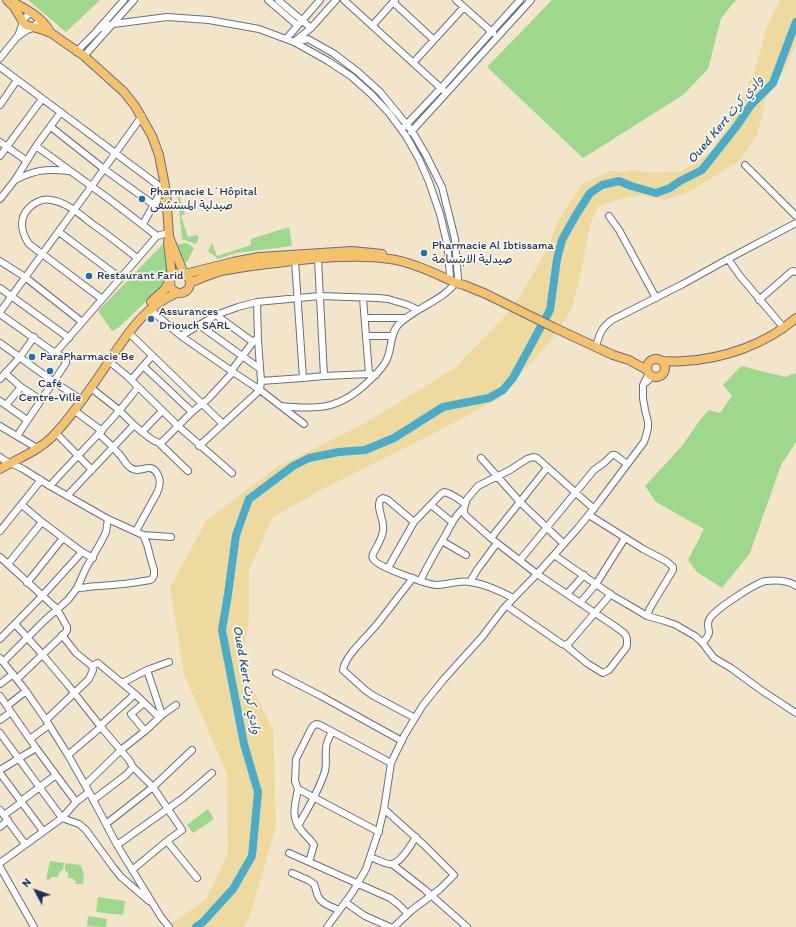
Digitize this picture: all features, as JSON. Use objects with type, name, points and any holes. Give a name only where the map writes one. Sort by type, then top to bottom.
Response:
[{"type":"main road","points":[[8,0],[40,19],[46,25],[50,33]]},
{"type":"main road","points":[[8,0],[26,25],[50,33],[80,54],[124,92],[142,116],[159,155],[168,234],[171,278],[170,287],[177,293]]},
{"type":"main road","points":[[0,469],[4,461],[48,441],[75,411],[80,399],[107,360],[150,309],[162,300],[177,293],[183,293],[190,286],[189,278],[184,274],[168,234]]},
{"type":"main road","points":[[35,447],[49,435],[71,408],[91,388],[122,333],[161,294],[171,278],[179,273],[184,274],[259,257],[352,251],[372,252],[404,258],[421,263],[450,275],[459,282]]},
{"type":"main road","points":[[190,283],[232,269],[295,261],[350,257],[392,259],[459,282],[613,355],[629,360],[650,373],[659,376],[662,375],[665,370],[684,361]]},
{"type":"main road","points":[[629,360],[652,360],[657,358],[663,361],[684,361],[710,358],[752,345],[771,335],[796,318]]},
{"type":"main road","points":[[650,373],[648,364],[652,360]]},
{"type":"main road","points":[[663,361],[665,370]]},
{"type":"street","points":[[80,54],[98,29],[124,0]]},
{"type":"street","points":[[80,54],[113,24],[134,0]]},
{"type":"street","points":[[268,0],[299,23],[311,28]]},
{"type":"street","points":[[278,0],[299,23]]},
{"type":"street","points":[[286,39],[320,0]]},
{"type":"street","points":[[294,42],[311,28],[336,0]]},
{"type":"street","points":[[344,0],[446,93]]},
{"type":"street","points":[[456,0],[497,37]]},
{"type":"street","points":[[401,130],[466,61],[520,0]]},
{"type":"street","points":[[406,136],[472,66],[531,0]]},
{"type":"street","points":[[372,26],[394,1],[434,40]]},
{"type":"street","points":[[413,63],[464,7]]},
{"type":"street","points":[[17,37],[23,22],[30,12]]},
{"type":"street","points":[[98,29],[113,24],[167,17],[202,20],[259,29],[294,42],[328,61],[352,77],[389,113],[406,136],[419,159],[440,214],[447,243],[450,275]]},
{"type":"street","points":[[0,58],[17,37],[26,30],[33,28],[40,19]]},
{"type":"street","points":[[281,406],[313,408],[329,406],[355,393],[364,386],[372,374],[384,364],[390,350],[392,336],[397,326],[406,318],[443,295],[459,282],[454,239],[442,187],[412,131],[380,92],[358,72],[333,53],[308,39],[294,42]]},
{"type":"street","points":[[466,61],[472,66]]},
{"type":"street","points":[[0,67],[164,189],[143,224]]},
{"type":"street","points":[[0,106],[17,80]]},
{"type":"street","points":[[0,156],[42,99]]},
{"type":"street","points":[[0,199],[15,180],[36,146],[61,112]]},
{"type":"street","points":[[17,436],[54,382],[66,361],[56,352],[52,351],[0,313],[142,116]]},
{"type":"street","points":[[51,127],[104,169],[154,205]]},
{"type":"street","points":[[0,142],[27,161]]},
{"type":"street","points":[[36,146],[143,224],[157,236]]},
{"type":"street","points":[[745,165],[796,216]]},
{"type":"street","points":[[15,180],[26,174],[37,171],[69,171]]},
{"type":"street","points":[[102,299],[29,244],[22,230],[22,221],[28,209],[37,202],[45,200],[58,201],[74,210],[138,258]]},
{"type":"street","points":[[609,216],[619,230],[656,298]]},
{"type":"street","points":[[596,347],[600,332],[608,324],[796,223]]},
{"type":"street","points":[[59,232],[120,278]]},
{"type":"street","points":[[56,352],[157,236],[168,234]]},
{"type":"street","points":[[0,256],[1,262],[25,277],[82,322]]},
{"type":"street","points":[[318,259],[324,376]]},
{"type":"street","points":[[728,259],[759,300],[783,327]]},
{"type":"street","points":[[295,261],[303,378]]},
{"type":"street","points":[[759,300],[791,272],[796,272]]},
{"type":"street","points":[[0,288],[69,338]]},
{"type":"street","points":[[181,336],[216,315],[257,302],[320,296],[378,298],[394,300],[418,310]]},
{"type":"street","points":[[363,298],[366,336],[372,374]]},
{"type":"street","points":[[199,446],[260,390],[261,380],[255,341],[257,302]]},
{"type":"street","points":[[150,309],[181,336],[260,390],[304,424]]},
{"type":"street","points":[[216,315],[255,341]]},
{"type":"street","points":[[365,318],[406,318]]},
{"type":"street","points":[[199,325],[259,368]]},
{"type":"street","points":[[129,333],[223,424]]},
{"type":"street","points":[[366,336],[392,336]]},
{"type":"street","points":[[0,379],[20,357],[34,338]]},
{"type":"street","points":[[159,443],[161,443],[219,388],[233,371],[242,355],[255,341]]},
{"type":"street","points":[[1,345],[80,399]]},
{"type":"street","points":[[131,380],[152,356]]},
{"type":"street","points":[[107,360],[131,380],[199,446],[232,473]]},
{"type":"street","points":[[143,366],[192,412]]},
{"type":"street","points":[[5,373],[21,387],[41,400]]},
{"type":"street","points":[[336,927],[329,925],[364,874],[379,832],[391,764],[415,718],[429,696],[482,637],[513,598],[537,574],[594,509],[644,442],[648,432],[648,422],[644,410],[643,385],[650,373]]},
{"type":"street","points":[[261,380],[372,374]]},
{"type":"street","points":[[6,405],[21,387]]},
{"type":"street","points":[[50,486],[101,432],[138,387]]},
{"type":"street","points":[[91,388],[119,410],[142,432],[159,443],[188,471]]},
{"type":"street","points":[[0,401],[27,420]]},
{"type":"street","points":[[75,411],[101,432],[132,469],[138,470],[151,468],[154,469],[159,477],[160,488],[136,531]]},
{"type":"street","points":[[142,432],[162,411]]},
{"type":"street","points":[[67,496],[114,448],[134,425]]},
{"type":"street","points":[[0,426],[35,447]]},
{"type":"street","points":[[56,433],[92,470]]},
{"type":"street","points":[[520,560],[594,470],[612,455],[615,455],[627,464]]},
{"type":"street","points":[[420,581],[452,522],[478,486],[510,470],[530,457],[537,458],[594,509]]},
{"type":"street","points":[[482,458],[520,502],[564,544]]},
{"type":"street","points":[[4,461],[41,480],[108,519],[136,531],[142,535],[148,544],[154,570],[152,578],[146,581],[77,588]]},
{"type":"street","points":[[491,538],[547,468]]},
{"type":"street","points":[[1,528],[22,505],[41,480]]},
{"type":"street","points":[[388,568],[414,522],[444,492],[454,496],[464,506],[465,515],[497,543],[537,574],[624,633],[627,640],[626,648],[609,670],[603,673],[600,672],[565,645],[507,606]]},
{"type":"street","points":[[414,522],[388,500],[383,498],[380,500],[378,508],[382,518],[383,531],[382,537],[372,556],[373,559],[388,568],[420,581],[435,584],[456,581],[470,582],[484,585],[513,598]]},
{"type":"street","points":[[22,505],[82,552],[93,558]]},
{"type":"street","points":[[431,505],[452,522]]},
{"type":"street","points":[[588,515],[673,567],[647,616]]},
{"type":"street","points":[[108,519],[106,532],[77,588],[68,600],[56,609],[28,638],[2,660],[48,723],[89,792],[117,845],[160,917],[169,927]]},
{"type":"street","points":[[8,564],[42,522]]},
{"type":"street","points":[[142,535],[171,537]]},
{"type":"street","points":[[27,583],[64,538]]},
{"type":"street","points":[[580,603],[596,584],[625,538]]},
{"type":"street","points":[[442,541],[466,555]]},
{"type":"street","points":[[470,582],[497,543]]},
{"type":"street","points":[[0,640],[82,552]]},
{"type":"street","points":[[554,555],[611,594],[647,616],[680,627],[695,636],[714,658],[796,713]]},
{"type":"street","points":[[0,557],[56,609],[67,627],[66,632],[42,654],[15,676],[0,684]]},
{"type":"street","points":[[567,594],[584,575]]},
{"type":"street","points":[[412,578],[377,624],[345,662],[343,670],[372,695],[415,718]]},
{"type":"street","points":[[703,644],[709,633],[708,624],[710,618],[736,597],[766,581],[785,581],[796,586]]},
{"type":"street","points":[[565,645],[611,594]]},
{"type":"street","points":[[15,624],[42,654],[121,750],[133,767],[153,787],[182,830],[132,870]]},
{"type":"street","points":[[30,740],[48,723],[91,675],[93,670],[92,666],[76,653],[62,635]]},
{"type":"street","points":[[122,684],[147,670],[169,662]]},
{"type":"street","points":[[92,666],[98,663],[160,716]]},
{"type":"street","points":[[147,670],[160,716]]},
{"type":"street","points":[[276,673],[402,741]]},
{"type":"street","points":[[7,706],[26,691]]},
{"type":"street","points":[[68,755],[135,694]]},
{"type":"street","points":[[0,696],[30,740],[76,802]]},
{"type":"street","points":[[144,703],[131,714],[145,731]]},
{"type":"street","points":[[85,785],[121,750],[145,731],[160,716],[176,705]]},
{"type":"street","points":[[0,720],[12,712]]},
{"type":"street","points":[[309,862],[314,845],[295,822],[294,815],[298,789],[295,781],[296,759],[313,726],[316,724],[320,725],[391,764]]},
{"type":"street","points":[[298,826],[314,798],[326,768],[326,748],[332,732]]},
{"type":"street","points":[[0,733],[62,818],[79,824],[84,828],[121,877],[154,905]]},
{"type":"street","points":[[36,748],[0,771],[43,831]]},
{"type":"street","points":[[106,824],[153,787],[192,750]]},
{"type":"street","points":[[93,800],[126,775],[133,767]]},
{"type":"street","points":[[117,845],[183,798],[212,773]]},
{"type":"street","points":[[0,827],[6,818],[22,802],[56,775]]},
{"type":"street","points":[[298,789],[379,832]]},
{"type":"street","points":[[0,863],[62,818],[76,802],[89,792]]},
{"type":"street","points":[[384,809],[416,837],[454,876],[394,927]]},
{"type":"street","points":[[0,810],[25,844]]},
{"type":"street","points":[[370,857],[388,864],[399,861],[416,837]]},
{"type":"street","points":[[167,841],[197,878]]},
{"type":"street","points":[[289,854],[390,898],[408,914]]},
{"type":"street","points":[[392,864],[431,895],[467,927]]},
{"type":"street","points":[[0,867],[34,927]]},
{"type":"street","points":[[292,874],[314,884],[320,900],[328,906],[339,910]]},
{"type":"street","points":[[345,902],[365,916],[390,927]]},
{"type":"green space","points":[[28,0],[100,0],[66,32]]},
{"type":"green space","points":[[552,0],[736,0],[721,18],[708,69],[683,95],[583,158],[487,67]]},
{"type":"green space","points":[[177,189],[185,214],[181,216],[188,237],[197,235],[199,237],[196,244],[182,239]]},
{"type":"green space","points":[[289,227],[292,246],[236,253],[218,259],[208,251],[212,243],[217,256],[251,245],[251,239]]},
{"type":"green space","points":[[187,243],[194,248],[187,262],[183,262],[178,244]]},
{"type":"green space","points":[[163,244],[167,271],[162,286],[118,328],[112,331],[98,311]]},
{"type":"green space","points":[[741,366],[785,377],[796,373],[796,442],[781,465],[750,553],[722,588],[697,572],[688,560],[704,529],[656,502],[645,486],[682,446],[700,420],[709,410],[720,413],[732,396],[723,385]]},
{"type":"green space","points":[[208,809],[214,819],[193,833],[187,825]]},
{"type":"green space","points":[[50,861],[64,863],[63,870],[59,873],[58,877],[52,877],[49,880],[46,879]]},
{"type":"green space","points":[[65,863],[81,865],[84,876],[83,884],[76,884],[74,879],[68,878],[68,873],[65,870]]},
{"type":"green space","points":[[98,897],[125,901],[123,915],[96,912]]},
{"type":"green space","points":[[88,916],[107,919],[106,927],[87,926]]},
{"type":"sand","points":[[780,0],[796,0],[796,44],[785,69],[766,98],[757,135],[739,161],[686,193],[664,200],[645,196],[627,197],[598,206],[590,225],[582,268],[572,308],[554,337],[498,399],[323,489],[273,517],[249,570],[249,617],[242,666],[273,730],[276,825],[249,919],[244,927],[167,927],[206,899],[228,854],[227,774],[184,674],[170,588],[206,521],[277,467],[365,423],[455,368],[504,317],[521,295],[549,246],[558,221],[582,184],[610,171],[681,171],[694,164],[710,152],[727,128],[754,73],[767,26]]},
{"type":"waterway","name":"Oued Kert وادي كرت","points":[[196,927],[203,922],[233,889],[252,856],[258,792],[244,744],[222,630],[236,535],[249,499],[293,466],[309,458],[339,452],[365,450],[394,438],[443,407],[489,398],[503,390],[513,378],[550,310],[557,259],[562,240],[590,193],[602,185],[619,181],[656,193],[670,188],[702,170],[736,127],[751,105],[773,83],[796,22]]},
{"type":"place","name":"Pharmacie L´Hôpital صيدلية المستشفى","points":[[142,199]]},
{"type":"place","name":"Pharmacie Al Ibtissama صيدلية الابتسامة","points":[[424,253]]},
{"type":"place","name":"Restaurant Farid","points":[[89,276]]},
{"type":"place","name":"Assurances Driouch SARL","points":[[151,319]]},
{"type":"place","name":"ParaPharmacie Be","points":[[32,357]]},
{"type":"place","name":"Café Centre-Ville","points":[[50,371]]}]
